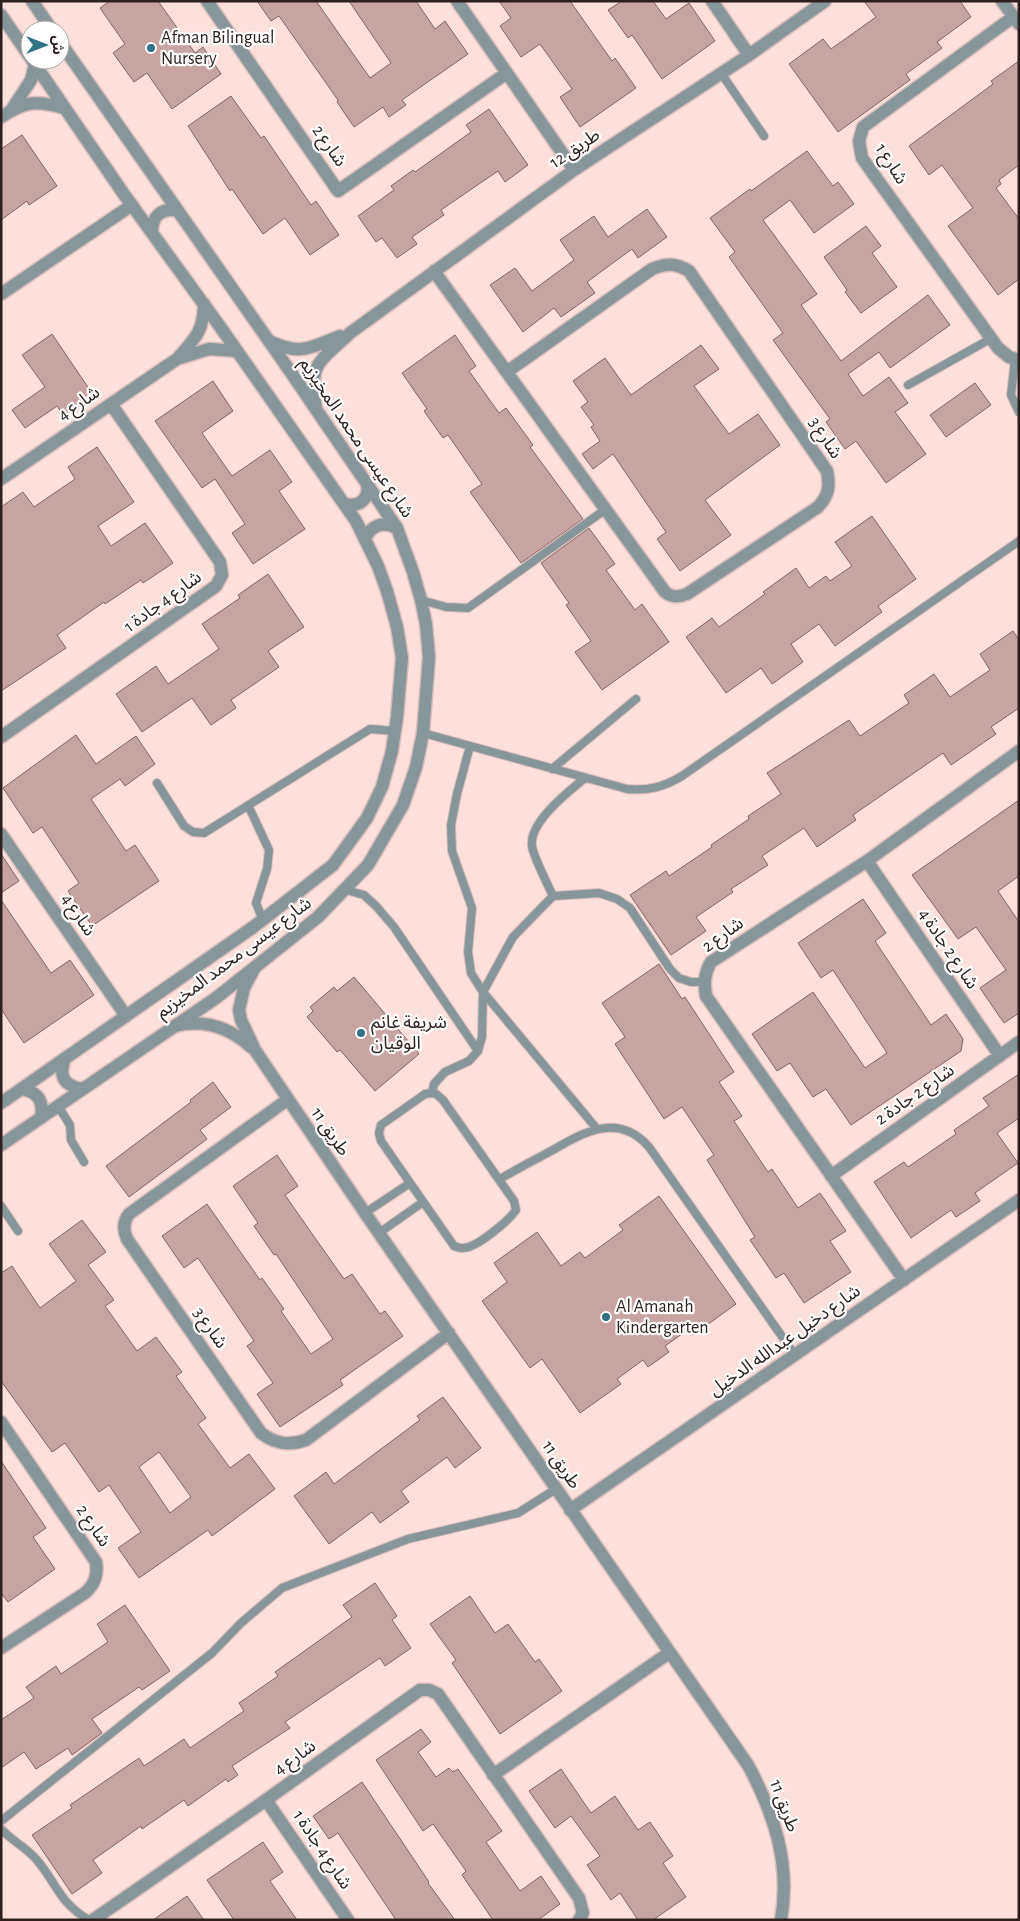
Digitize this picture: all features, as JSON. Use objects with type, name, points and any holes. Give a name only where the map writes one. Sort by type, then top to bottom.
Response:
[{"type":"street","points":[[32,1],[45,20]]},
{"type":"street","name":"شارع 2","points":[[207,1],[338,191],[507,73]]},
{"type":"street","points":[[457,1],[574,170]]},
{"type":"street","points":[[712,1],[749,55]]},
{"type":"street","name":"طريق 12","points":[[316,409],[313,388],[314,374],[319,362],[350,333],[574,170],[749,55],[825,1]]},
{"type":"street","name":"شارع 1","points":[[1002,1],[1016,21],[863,127],[859,141],[862,158],[1003,353],[1017,360]]},
{"type":"street","name":"شارع عيسى محمد المخيزيم","points":[[1,16],[20,43]]},
{"type":"street","name":"شارع عيسى محمد المخيزيم","points":[[1,1145],[216,998],[318,917],[368,865],[403,805],[416,767],[423,734],[429,657],[426,624],[421,600],[397,528],[269,340],[70,56]]},
{"type":"street","points":[[6,114],[23,95],[30,80],[31,70]]},
{"type":"street","name":"شارع عيسى محمد المخيزيم","points":[[1,1103],[263,920],[332,865],[362,826],[382,786],[392,751],[402,658],[399,635],[387,591],[366,539],[356,520],[238,351],[132,205],[39,70]]},
{"type":"street","points":[[6,114],[27,104],[44,102],[64,108]]},
{"type":"street","points":[[1,294],[132,205]]},
{"type":"street","points":[[152,232],[154,218],[158,213],[165,210],[178,211]]},
{"type":"street","name":"شارع 3","points":[[434,271],[508,370],[665,592],[670,596],[680,597],[687,594],[818,507],[826,498],[829,485],[827,471],[689,271],[680,266],[666,264],[652,269],[508,370]]},
{"type":"street","name":"شارع 4","points":[[177,359],[202,328],[204,304]]},
{"type":"street","name":"طريق 12","points":[[269,340],[294,350],[308,350],[350,333]]},
{"type":"street","name":"شارع 4","points":[[1,479],[177,359],[209,348],[238,351]]},
{"type":"street","name":"شارع 4 جادة 1","points":[[1,737],[216,586],[222,575],[220,562],[111,404]]},
{"type":"street","points":[[345,504],[351,506],[363,501],[367,496],[367,483]]},
{"type":"street","points":[[366,539],[372,528],[378,525],[391,525],[397,528]]},
{"type":"street","name":"شارع 2","points":[[904,1280],[706,996],[705,972],[711,962],[867,861],[1019,751]]},
{"type":"street","name":"شارع 4","points":[[1,834],[126,1016]]},
{"type":"street","name":"شارع 2 جادة 4","points":[[867,861],[1000,1056]]},
{"type":"street","name":"طريق 11","points":[[254,969],[244,988],[239,1010],[240,1020],[255,1050],[378,1233],[748,1765],[765,1798],[774,1822],[780,1849],[784,1904],[781,1920]]},
{"type":"street","name":"طريق 11","points":[[174,1027],[197,1023],[218,1026],[238,1036],[255,1050]]},
{"type":"street","name":"شارع 2 جادة 2","points":[[831,1176],[1019,1042]]},
{"type":"street","points":[[64,1058],[61,1069],[64,1080],[72,1087],[83,1089]]},
{"type":"street","points":[[22,1089],[32,1091],[40,1098],[43,1108],[41,1118]]},
{"type":"street","name":"شارع 3","points":[[287,1100],[129,1214],[126,1218],[124,1229],[127,1239],[261,1433],[274,1441],[290,1444],[306,1440],[449,1333]]},
{"type":"street","name":"شارع دخيل عبدالله الدخيل","points":[[570,1510],[1019,1200]]},
{"type":"street","name":"شارع 2","points":[[1,1422],[96,1562],[97,1570],[93,1584],[85,1593],[1,1648]]},
{"type":"street","points":[[494,1775],[669,1653]]},
{"type":"street","name":"شارع 4","points":[[93,1920],[420,1690],[429,1690],[438,1694],[579,1898],[583,1913],[579,1920]]},
{"type":"street","name":"شارع 4 جادة 1","points":[[266,1800],[348,1920]]},
{"type":"lane","points":[[721,73],[764,136]]},
{"type":"lane","points":[[908,385],[992,338]]},
{"type":"lane","points":[[1017,360],[1011,395],[1019,412]]},
{"type":"lane","points":[[421,600],[446,607],[468,608],[606,509]]},
{"type":"lane","points":[[423,734],[627,789],[650,789],[672,782],[1019,540]]},
{"type":"lane","points":[[552,769],[636,700]]},
{"type":"lane","points":[[157,783],[184,826],[192,832],[204,833],[370,728],[395,731]]},
{"type":"lane","points":[[470,746],[451,825],[452,851],[472,908],[468,952],[471,973],[483,992],[597,1129]]},
{"type":"lane","points":[[553,896],[532,847],[534,831],[557,802],[585,778]]},
{"type":"lane","points":[[248,805],[269,850],[267,869],[256,902],[263,920]]},
{"type":"lane","points":[[346,890],[364,895],[394,926],[478,1051]]},
{"type":"lane","points":[[432,1093],[434,1084],[445,1072],[469,1061],[478,1051],[482,1037],[483,992],[513,937],[553,896],[599,893],[617,899],[630,908],[670,969],[680,978],[692,982],[704,982]]},
{"type":"lane","points":[[425,1094],[436,1094],[443,1100],[500,1179],[514,1201],[516,1210],[511,1217],[489,1236],[469,1247],[454,1246],[381,1141],[379,1132],[381,1125],[425,1094]]},
{"type":"lane","points":[[58,1106],[70,1125],[71,1140],[84,1162]]},
{"type":"lane","points":[[500,1179],[577,1136],[597,1129],[624,1130],[636,1134],[649,1147],[796,1355]]},
{"type":"lane","points":[[365,1213],[410,1183]]},
{"type":"lane","points":[[378,1233],[423,1202]]},
{"type":"lane","points":[[1,1206],[18,1231]]},
{"type":"lane","points":[[1,1821],[212,1653],[241,1623],[282,1588],[408,1539],[518,1513],[556,1489]]},
{"type":"lane","points":[[1,1829],[10,1839],[19,1843],[38,1860],[66,1904],[88,1920]]},
{"type":"building","points":[[110,1],[158,1],[195,53],[203,47],[221,74],[172,109],[147,73],[134,82],[113,53],[125,44],[100,8]]},
{"type":"building","points":[[257,1],[316,1],[370,78],[391,63],[349,1],[416,1],[435,29],[445,21],[468,54],[402,100],[406,105],[389,117],[383,107],[354,127],[337,102],[338,100],[279,16],[271,21]]},
{"type":"building","points":[[499,1],[570,1],[612,61],[615,58],[636,88],[580,127],[560,97],[572,89],[540,44],[521,57],[500,26],[511,18]]},
{"type":"building","points":[[622,1],[653,1],[666,19],[689,3],[715,41],[662,79],[632,35],[628,38],[608,10]]},
{"type":"building","points":[[864,1],[960,1],[971,17],[937,42],[942,48],[906,74],[910,80],[838,132],[789,64],[823,39],[831,49],[876,17]]},
{"type":"building","points":[[1019,61],[1019,165],[999,180],[1001,184],[996,188],[1019,219],[1019,279],[998,295],[948,226],[973,208],[942,165],[929,175],[909,146],[993,84],[991,81]]},
{"type":"building","points":[[231,96],[261,138],[264,136],[311,205],[316,201],[339,235],[310,255],[285,218],[263,234],[232,189],[230,191],[188,126]]},
{"type":"building","points":[[489,109],[528,165],[505,182],[498,171],[441,210],[444,215],[412,237],[417,244],[397,258],[382,238],[376,242],[358,216],[394,190],[391,186],[413,170],[415,172],[471,132],[466,125]]},
{"type":"building","points":[[22,135],[57,186],[29,205],[27,201],[1,220],[1,149]]},
{"type":"building","points":[[807,151],[833,186],[838,182],[854,204],[814,233],[790,200],[763,220],[817,294],[801,305],[841,361],[928,295],[950,325],[890,368],[879,352],[848,374],[863,396],[889,377],[908,403],[895,412],[926,454],[886,483],[856,441],[845,449],[826,422],[830,419],[773,340],[783,333],[729,257],[735,252],[710,218]]},
{"type":"building","points":[[647,209],[667,237],[638,258],[632,249],[587,282],[595,293],[561,317],[554,308],[523,332],[490,285],[515,268],[532,291],[574,260],[560,240],[594,216],[608,237]]},
{"type":"building","points":[[866,226],[881,246],[872,253],[897,287],[861,313],[845,292],[847,290],[824,257]]},
{"type":"building","points":[[52,334],[94,396],[64,416],[57,406],[25,428],[12,410],[45,387],[22,355]]},
{"type":"building","points":[[455,335],[476,366],[469,371],[499,413],[506,408],[533,445],[530,447],[583,519],[521,563],[470,492],[482,484],[448,435],[443,438],[424,411],[427,409],[402,373]]},
{"type":"building","points":[[701,345],[719,369],[694,386],[729,434],[758,414],[780,445],[705,500],[731,535],[680,571],[657,539],[666,532],[613,454],[593,469],[582,454],[600,441],[591,427],[594,425],[581,407],[588,402],[573,381],[605,358],[631,395]]},
{"type":"building","points":[[213,381],[233,411],[202,433],[232,476],[270,450],[292,482],[279,491],[305,529],[253,564],[232,533],[245,524],[215,479],[202,488],[155,421]]},
{"type":"building","points":[[975,383],[991,405],[946,437],[930,415]]},
{"type":"building","points":[[97,447],[134,502],[98,526],[111,546],[145,523],[173,563],[143,583],[141,580],[105,604],[104,602],[57,635],[66,648],[1,691],[1,507],[23,492],[34,507],[75,479],[68,467]]},
{"type":"building","points":[[872,516],[916,579],[878,606],[882,612],[835,646],[819,624],[791,644],[803,662],[772,684],[761,668],[726,693],[686,637],[712,618],[719,627],[765,594],[763,592],[796,568],[809,588],[826,576],[830,581],[852,566],[835,542]]},
{"type":"building","points":[[589,528],[615,564],[606,570],[635,610],[642,604],[669,642],[602,690],[575,652],[591,641],[566,605],[569,603],[541,563]]},
{"type":"building","points":[[268,574],[304,627],[268,651],[279,667],[231,700],[236,708],[211,725],[192,698],[142,732],[116,694],[156,666],[168,684],[219,649],[202,624],[240,598],[238,595]]},
{"type":"building","points":[[1013,631],[1019,640],[1019,708],[991,727],[996,734],[951,765],[943,753],[853,815],[856,820],[817,847],[804,828],[762,856],[768,865],[731,889],[733,892],[696,917],[706,931],[671,955],[630,895],[666,871],[669,876],[712,847],[711,845],[749,819],[748,816],[781,794],[767,773],[849,720],[860,736],[909,703],[904,695],[934,674],[950,697],[990,670],[980,654]]},
{"type":"building","points":[[76,735],[96,764],[136,736],[155,764],[125,786],[120,779],[91,799],[126,851],[135,845],[159,881],[92,926],[68,891],[79,883],[42,827],[33,833],[3,788]]},
{"type":"building","points":[[1019,800],[1019,876],[998,891],[1019,922],[1019,1013],[1004,1023],[980,988],[1006,970],[976,927],[958,939],[912,875]]},
{"type":"building","points":[[1,854],[19,881],[1,893]]},
{"type":"building","points":[[863,899],[886,933],[875,941],[931,1025],[946,1014],[963,1039],[961,1051],[851,1125],[826,1089],[813,1097],[790,1063],[777,1071],[752,1034],[813,992],[865,1068],[887,1053],[833,970],[821,978],[798,943]]},
{"type":"building","points":[[1,900],[51,973],[70,960],[94,995],[24,1043],[1,1009]]},
{"type":"building","points":[[659,964],[682,999],[685,997],[734,1072],[719,1082],[742,1116],[734,1121],[768,1172],[772,1169],[798,1208],[820,1193],[846,1231],[830,1241],[851,1272],[804,1303],[784,1273],[776,1278],[750,1240],[755,1237],[707,1160],[714,1155],[682,1107],[664,1119],[615,1044],[625,1037],[602,1003]]},
{"type":"building","name":"شريفة غانم الوقيان","points":[[354,977],[419,1054],[375,1091],[340,1050],[337,1052],[307,1017],[313,1011],[310,1007],[334,987],[337,991]]},
{"type":"building","points":[[1019,1074],[1019,1118],[997,1133],[1018,1163],[975,1193],[980,1201],[956,1217],[951,1210],[911,1238],[874,1182],[904,1162],[908,1167],[956,1134],[954,1130],[989,1106],[983,1098]]},
{"type":"building","points":[[213,1082],[231,1107],[200,1130],[207,1139],[129,1197],[106,1166],[191,1102],[190,1100]]},
{"type":"building","points":[[277,1155],[298,1186],[285,1195],[344,1279],[352,1274],[380,1314],[385,1311],[403,1336],[340,1380],[343,1385],[280,1427],[257,1394],[273,1383],[247,1346],[254,1341],[198,1258],[184,1268],[162,1236],[207,1204],[260,1280],[262,1278],[284,1309],[281,1311],[311,1354],[333,1339],[276,1254],[274,1255],[254,1226],[258,1223],[233,1186]]},
{"type":"building","name":"Al Amanah Kindergarten","points":[[659,1196],[736,1304],[693,1335],[689,1329],[665,1346],[669,1352],[648,1367],[643,1360],[617,1379],[621,1384],[580,1413],[542,1359],[530,1368],[482,1301],[507,1282],[494,1263],[537,1232],[561,1266],[580,1252],[585,1258],[623,1230],[619,1225]]},
{"type":"building","points":[[82,1220],[106,1252],[88,1265],[114,1300],[105,1306],[137,1351],[156,1337],[182,1372],[176,1376],[206,1418],[198,1424],[230,1468],[249,1454],[275,1489],[212,1536],[208,1530],[139,1578],[118,1548],[141,1532],[109,1485],[99,1492],[65,1443],[52,1452],[1,1381],[1,1273],[12,1266],[40,1308],[76,1281],[49,1244]],"holes":[[[159,1452],[191,1497],[170,1513],[139,1467]]]},
{"type":"building","points":[[443,1397],[481,1448],[455,1468],[447,1457],[401,1491],[409,1502],[380,1523],[372,1512],[329,1544],[294,1496],[326,1472],[334,1484],[420,1420],[417,1416]]},
{"type":"building","points":[[1,1461],[46,1528],[33,1537],[55,1569],[8,1602],[1,1593]]},
{"type":"building","points":[[375,1583],[397,1616],[392,1620],[411,1648],[385,1666],[380,1658],[285,1722],[290,1728],[232,1766],[238,1775],[228,1782],[226,1779],[188,1806],[184,1800],[142,1829],[141,1826],[93,1860],[102,1873],[72,1894],[32,1835],[72,1808],[70,1805],[139,1758],[144,1766],[184,1739],[190,1748],[244,1711],[239,1703],[278,1676],[275,1672],[352,1617],[343,1605]]},
{"type":"building","points":[[470,1596],[495,1633],[508,1624],[535,1662],[539,1659],[562,1691],[500,1734],[452,1663],[456,1660],[430,1624]]},
{"type":"building","points":[[125,1605],[170,1671],[142,1690],[139,1687],[92,1719],[102,1733],[72,1755],[68,1748],[36,1769],[24,1752],[1,1768],[1,1720],[34,1698],[26,1687],[56,1666],[61,1674],[108,1642],[97,1624]]},
{"type":"building","points":[[421,1729],[431,1742],[418,1752],[436,1777],[449,1768],[453,1772],[458,1769],[502,1831],[486,1842],[520,1891],[541,1876],[560,1904],[538,1920],[493,1920],[462,1875],[466,1871],[433,1824],[423,1831],[376,1760]]},
{"type":"building","points":[[561,1769],[591,1813],[615,1796],[638,1830],[650,1822],[673,1856],[663,1863],[686,1897],[653,1920],[638,1920],[620,1893],[611,1900],[587,1865],[600,1856],[571,1816],[555,1828],[529,1791]]},
{"type":"building","points":[[362,1782],[428,1883],[455,1920],[396,1920],[338,1833],[329,1839],[313,1816]]},
{"type":"building","points":[[263,1842],[283,1872],[270,1881],[297,1920],[234,1920],[207,1880]]},
{"type":"building","points":[[187,1896],[204,1920],[153,1920]]},
{"type":"place","name":"Afman Bilingual Nursery","points":[[151,48]]},
{"type":"place","name":"شريفة غانم الوقيان","points":[[361,1033]]},
{"type":"place","name":"Al Amanah Kindergarten","points":[[606,1317]]}]
